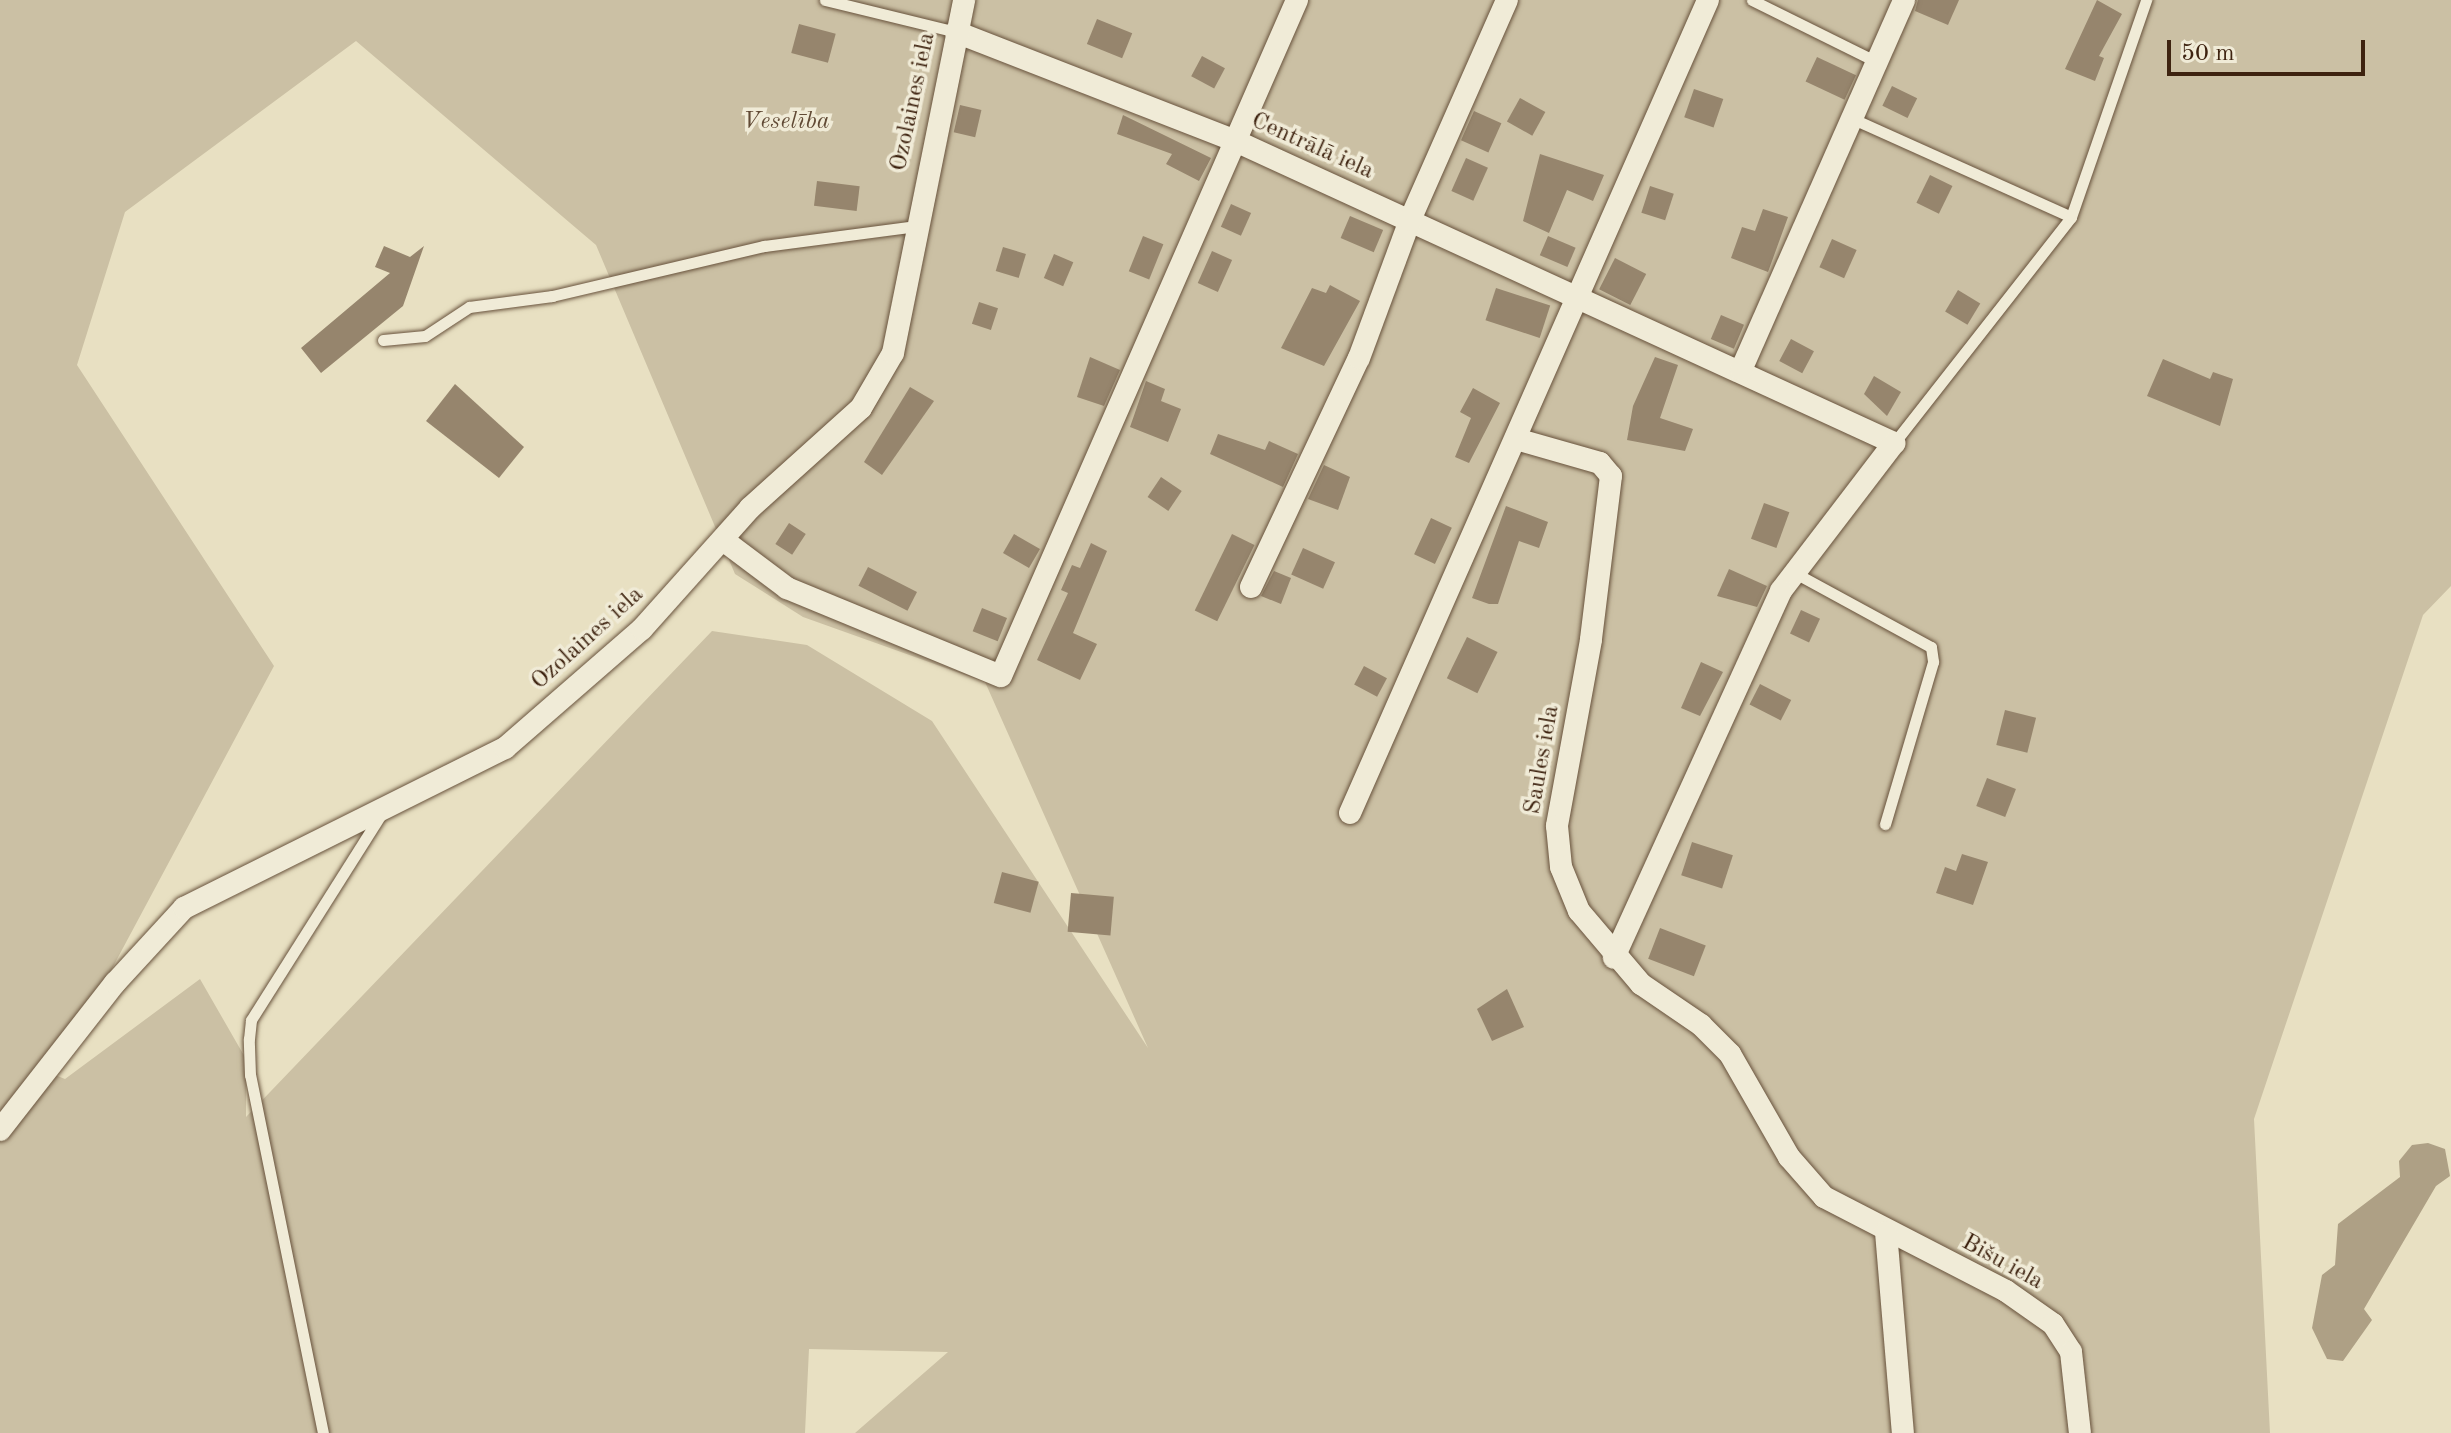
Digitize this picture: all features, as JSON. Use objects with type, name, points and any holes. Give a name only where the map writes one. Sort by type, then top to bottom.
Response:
[{"type":"street","name":"Ozolaines iela","points":[[0,1130],[115,983],[184,908],[388,803],[505,748],[642,629],[723,540],[861,408],[893,353],[915,226],[964,0]]},
{"type":"street","points":[[723,540],[787,588],[1001,676],[1240,143],[1297,0]]},
{"type":"street","points":[[1251,587],[1359,358],[1410,220],[1507,0]]},
{"type":"street","points":[[1350,813],[1516,439],[1573,299],[1708,0]]},
{"type":"street","points":[[1741,370],[1904,0]]},
{"type":"street","name":"Centrālā iela","points":[[956,32],[1240,143],[1573,299],[1741,370],[1894,443]]},
{"type":"street","name":"Saules iela","points":[[1516,439],[1600,463],[1611,476],[1591,640],[1557,826],[1561,867],[1579,911],[1614,958],[1730,1054],[1789,1157],[1824,1197]]},
{"type":"street","points":[[1614,958],[1781,591],[1894,443]]},
{"type":"street","name":"Bišu iela","points":[[1824,1197],[1886,1232],[2006,1291],[2053,1324],[2071,1352],[2080,1433]]},
{"type":"street","points":[[1886,1232],[1903,1433]]},
{"type":"lane","points":[[825,0],[956,32]]},
{"type":"lane","points":[[1752,0],[1878,62]]},
{"type":"lane","points":[[1894,443],[2071,217],[2146,0]]},
{"type":"lane","points":[[1851,118],[2071,217]]},
{"type":"lane","points":[[383,340],[425,336],[469,307],[552,296],[764,246],[915,226]]},
{"type":"lane","points":[[1795,573],[1931,647],[1933,662],[1885,824]]},
{"type":"lane","points":[[323,1433],[250,1075],[249,1039],[251,1020],[388,803]]},
{"type":"green space","name":"Veselība","points":[[0,0],[2451,0],[2451,586],[2423,615],[2254,1119],[2270,1433],[855,1433],[948,1352],[809,1349],[805,1433],[0,1433]],"holes":[[[356,41],[596,245],[735,574],[803,617],[985,682],[1148,1048],[932,721],[807,645],[712,631],[246,1117],[246,1059],[200,979],[65,1079],[55,1075],[274,666],[77,365],[125,212]]]},
{"type":"shaded area","points":[[2428,1143],[2445,1149],[2450,1176],[2436,1186],[2364,1309],[2372,1320],[2343,1361],[2327,1359],[2312,1328],[2322,1275],[2335,1265],[2338,1224],[2400,1177],[2399,1161],[2412,1145]]},
{"type":"building","points":[[1918,0],[1959,0],[1948,25],[1915,11]]},
{"type":"building","points":[[2097,0],[2122,14],[2099,56],[2104,58],[2095,81],[2065,69]]},
{"type":"building","points":[[1097,19],[1132,33],[1122,58],[1087,44]]},
{"type":"building","points":[[799,24],[836,34],[828,63],[791,53]]},
{"type":"building","points":[[1202,56],[1225,68],[1214,89],[1191,76]]},
{"type":"building","points":[[1817,57],[1856,75],[1845,100],[1806,81]]},
{"type":"building","points":[[1892,86],[1917,98],[1908,118],[1882,106]]},
{"type":"building","points":[[1694,89],[1723,99],[1714,127],[1684,117]]},
{"type":"building","points":[[1520,98],[1545,112],[1532,136],[1507,122]]},
{"type":"building","points":[[960,105],[981,110],[975,137],[954,132]]},
{"type":"building","points":[[1474,111],[1501,123],[1488,152],[1461,140]]},
{"type":"building","points":[[1123,115],[1211,158],[1199,181],[1166,164],[1172,154],[1117,134]]},
{"type":"building","points":[[1540,154],[1604,175],[1593,201],[1567,190],[1549,233],[1523,221]]},
{"type":"building","points":[[1466,158],[1488,168],[1473,201],[1451,191]]},
{"type":"building","points":[[1930,175],[1952,186],[1939,214],[1916,203]]},
{"type":"building","points":[[817,181],[860,186],[857,211],[814,206]]},
{"type":"building","points":[[1650,186],[1674,194],[1665,220],[1641,213]]},
{"type":"building","points":[[1231,204],[1251,213],[1241,236],[1221,227]]},
{"type":"building","points":[[1763,209],[1788,217],[1768,272],[1731,258],[1742,227],[1755,231]]},
{"type":"building","points":[[1350,216],[1383,230],[1374,252],[1341,238]]},
{"type":"building","points":[[1143,236],[1163,244],[1149,279],[1129,271]]},
{"type":"building","points":[[1548,236],[1576,248],[1567,267],[1540,255]]},
{"type":"building","points":[[1832,239],[1857,250],[1844,278],[1819,267]]},
{"type":"building","points":[[384,246],[410,257],[424,246],[403,306],[321,373],[301,348],[390,273],[375,267]]},
{"type":"building","points":[[1003,247],[1026,254],[1019,278],[996,271]]},
{"type":"building","points":[[1212,251],[1232,260],[1218,292],[1198,283]]},
{"type":"building","points":[[1054,254],[1073,262],[1063,286],[1044,278]]},
{"type":"building","points":[[1615,258],[1646,274],[1630,305],[1599,289]]},
{"type":"building","points":[[1330,285],[1360,301],[1324,366],[1281,348],[1312,288],[1326,293]]},
{"type":"building","points":[[1496,288],[1550,306],[1540,338],[1485,320]]},
{"type":"building","points":[[1958,290],[1980,303],[1967,325],[1945,311]]},
{"type":"building","points":[[979,302],[998,308],[991,330],[972,324]]},
{"type":"building","points":[[1721,315],[1744,325],[1734,349],[1711,339]]},
{"type":"building","points":[[1791,339],[1814,351],[1802,373],[1779,361]]},
{"type":"building","points":[[1090,357],[1120,370],[1104,406],[1077,397]]},
{"type":"building","points":[[1655,357],[1678,365],[1660,418],[1693,429],[1685,451],[1627,440],[1633,406]]},
{"type":"building","points":[[2163,359],[2210,379],[2213,372],[2233,379],[2220,426],[2147,396]]},
{"type":"building","points":[[1874,376],[1901,392],[1887,416],[1864,394]]},
{"type":"building","points":[[1146,381],[1165,389],[1161,401],[1181,409],[1168,442],[1130,427]]},
{"type":"building","points":[[455,384],[524,447],[499,478],[426,421]]},
{"type":"building","points":[[910,387],[934,401],[882,475],[864,462]]},
{"type":"building","points":[[1473,388],[1500,403],[1469,463],[1455,457],[1471,418],[1460,412]]},
{"type":"building","points":[[1218,434],[1265,450],[1269,441],[1298,454],[1283,487],[1210,454]]},
{"type":"building","points":[[1324,465],[1350,477],[1338,510],[1308,499]]},
{"type":"building","points":[[1161,477],[1182,491],[1168,511],[1148,497]]},
{"type":"building","points":[[1764,503],[1789,512],[1776,548],[1751,539]]},
{"type":"building","points":[[1506,506],[1548,522],[1539,548],[1519,541],[1498,604],[1489,604],[1472,598]]},
{"type":"building","points":[[1431,518],[1452,528],[1435,564],[1414,554]]},
{"type":"building","points":[[789,523],[806,534],[792,555],[775,544]]},
{"type":"building","points":[[1014,534],[1040,549],[1029,568],[1003,553]]},
{"type":"building","points":[[1232,534],[1254,545],[1217,621],[1195,610]]},
{"type":"building","points":[[1091,543],[1107,551],[1073,633],[1097,644],[1080,680],[1037,660],[1068,593],[1061,590],[1072,565],[1080,568]]},
{"type":"building","points":[[1303,548],[1335,562],[1323,589],[1291,574]]},
{"type":"building","points":[[868,567],[917,592],[907,611],[858,586]]},
{"type":"building","points":[[1729,569],[1767,586],[1757,607],[1717,596]]},
{"type":"building","points":[[1274,571],[1291,578],[1281,604],[1261,596]]},
{"type":"building","points":[[982,608],[1007,618],[998,641],[973,631]]},
{"type":"building","points":[[1801,610],[1820,619],[1809,642],[1790,634]]},
{"type":"building","points":[[1467,637],[1498,652],[1477,693],[1447,678]]},
{"type":"building","points":[[1701,662],[1723,672],[1700,716],[1681,708]]},
{"type":"building","points":[[1364,666],[1387,678],[1377,697],[1354,685]]},
{"type":"building","points":[[1760,684],[1791,700],[1781,720],[1750,704]]},
{"type":"building","points":[[2005,710],[2036,718],[2027,753],[1996,745]]},
{"type":"building","points":[[1987,778],[2016,789],[2005,817],[1976,806]]},
{"type":"building","points":[[1692,842],[1733,855],[1722,889],[1681,875]]},
{"type":"building","points":[[1962,854],[1988,862],[1973,905],[1936,893],[1945,867],[1956,871]]},
{"type":"building","points":[[1002,872],[1039,882],[1030,913],[994,903]]},
{"type":"building","points":[[1071,893],[1114,897],[1110,936],[1068,932]]},
{"type":"building","points":[[1660,928],[1706,946],[1694,976],[1648,959]]},
{"type":"building","points":[[1507,989],[1524,1027],[1492,1041],[1477,1009]]}]
